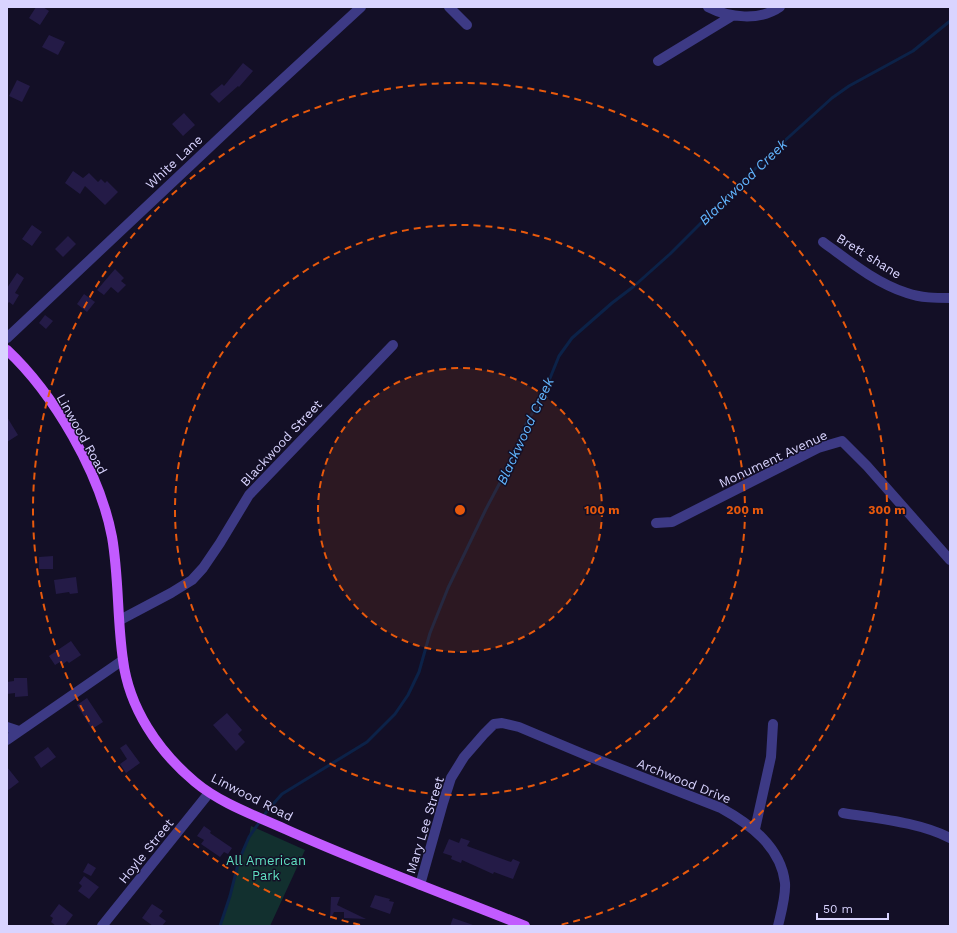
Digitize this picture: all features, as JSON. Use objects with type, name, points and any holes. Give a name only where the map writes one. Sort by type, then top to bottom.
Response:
[{"type":"main road","name":"Linwood Road","points":[[7,350],[19,362],[50,402],[89,467],[104,506],[112,537],[123,660],[127,680],[136,704],[153,737],[177,765],[194,781],[210,793],[245,812],[288,830],[309,841],[525,926]]},
{"type":"street","name":"White Lane","points":[[7,338],[241,117],[361,7]]},
{"type":"street","points":[[449,7],[467,25]]},
{"type":"street","points":[[708,7],[719,13],[732,16],[771,13],[780,7]]},
{"type":"street","points":[[658,62],[732,16]]},
{"type":"street","name":"Brett shane","points":[[823,242],[874,278],[896,289],[909,294],[926,297],[950,298]]},
{"type":"street","name":"Blackwood Street","points":[[120,620],[192,580],[203,568],[220,543],[249,495],[393,345]]},
{"type":"street","name":"Monument Avenue","points":[[656,523],[672,522],[818,448],[842,441],[867,466],[950,560]]},
{"type":"street","points":[[7,740],[123,660]]},
{"type":"street","name":"Archwood Drive","points":[[502,723],[519,727],[588,756],[721,808],[755,830],[771,849],[783,871],[785,885],[778,926]]},
{"type":"street","name":"Mary Lee Street","points":[[420,885],[451,778],[457,767],[484,734],[494,724],[502,723]]},
{"type":"street","points":[[755,830],[771,757],[773,724]]},
{"type":"street","points":[[7,727],[19,731]]},
{"type":"street","name":"Hoyle Street","points":[[102,926],[210,793]]},
{"type":"street","points":[[843,813],[924,828],[938,832],[950,838]]},
{"type":"green space","name":"All American Park","points":[[251,826],[305,850],[270,926],[220,926],[230,896],[239,860],[249,837]]},
{"type":"building","points":[[36,7],[43,7],[49,11],[40,25],[29,18]]},
{"type":"building","points":[[49,35],[65,42],[58,55],[42,47]]},
{"type":"building","points":[[243,63],[253,71],[239,87],[238,86],[219,103],[210,94],[222,84],[224,86]]},
{"type":"building","points":[[17,80],[30,86],[22,102],[9,96]]},
{"type":"building","points":[[184,113],[195,125],[183,136],[172,124]]},
{"type":"building","points":[[73,171],[83,178],[89,173],[98,182],[101,179],[105,183],[107,181],[118,192],[105,205],[85,186],[80,194],[65,183]]},
{"type":"building","points":[[32,225],[42,232],[32,246],[22,239]]},
{"type":"building","points":[[68,236],[76,244],[63,257],[55,249]]},
{"type":"building","points":[[115,269],[124,278],[121,281],[126,285],[118,293],[111,287],[104,295],[97,290]]},
{"type":"building","points":[[17,273],[24,278],[15,293],[19,295],[13,305],[9,302],[7,305],[7,288]]},
{"type":"building","points":[[84,294],[95,302],[87,312],[77,304]]},
{"type":"building","points":[[45,315],[53,321],[46,329],[39,323]]},
{"type":"building","points":[[7,417],[18,435],[7,442]]},
{"type":"building","points":[[53,556],[53,569],[39,569],[39,557]]},
{"type":"building","points":[[76,577],[78,593],[70,594],[69,592],[56,594],[54,580]]},
{"type":"building","points":[[71,641],[81,655],[69,663],[67,661],[62,665],[60,662],[55,665],[49,656]]},
{"type":"building","points":[[14,678],[27,678],[28,696],[15,697],[15,693],[7,694],[7,682],[14,681]]},
{"type":"building","points":[[87,698],[103,722],[92,729],[77,705]]},
{"type":"building","points":[[227,713],[242,730],[238,734],[245,742],[236,751],[213,725]]},
{"type":"building","points":[[126,744],[140,763],[126,773],[120,764],[127,759],[120,748]]},
{"type":"building","points":[[48,747],[56,757],[41,768],[34,757]]},
{"type":"building","points":[[7,767],[19,782],[7,791]]},
{"type":"building","points":[[204,826],[211,831],[210,833],[232,848],[228,854],[224,852],[220,857],[201,844],[204,840],[197,836]]},
{"type":"building","points":[[461,838],[470,841],[467,846],[511,862],[513,859],[520,862],[513,879],[494,872],[493,874],[462,860],[461,863],[451,859],[452,856],[443,853],[449,839],[459,843]]},
{"type":"building","points":[[88,863],[96,868],[91,876],[83,872]]},
{"type":"building","points":[[84,876],[99,887],[89,899],[78,891],[82,886],[79,883]]},
{"type":"building","points":[[375,895],[390,899],[389,901],[394,902],[390,914],[370,907]]},
{"type":"building","points":[[331,897],[340,897],[337,905],[366,919],[344,918],[344,912],[334,912],[330,920]]},
{"type":"building","points":[[59,904],[73,915],[65,926],[56,926],[51,922],[53,918],[50,916]]},
{"type":"building","points":[[152,904],[163,911],[159,916],[166,921],[162,926],[153,926],[142,918]]},
{"type":"building","points":[[453,918],[473,925],[473,926],[450,926]]},
{"type":"waterway","name":"Blackwood Creek","points":[[220,926],[230,896],[239,860],[249,837],[267,811],[282,794],[367,742],[395,714],[408,695],[419,672],[430,633],[448,588],[486,509],[512,460],[526,424],[544,393],[559,356],[572,338],[670,254],[770,154],[832,98],[849,86],[913,51],[950,21]]}]
